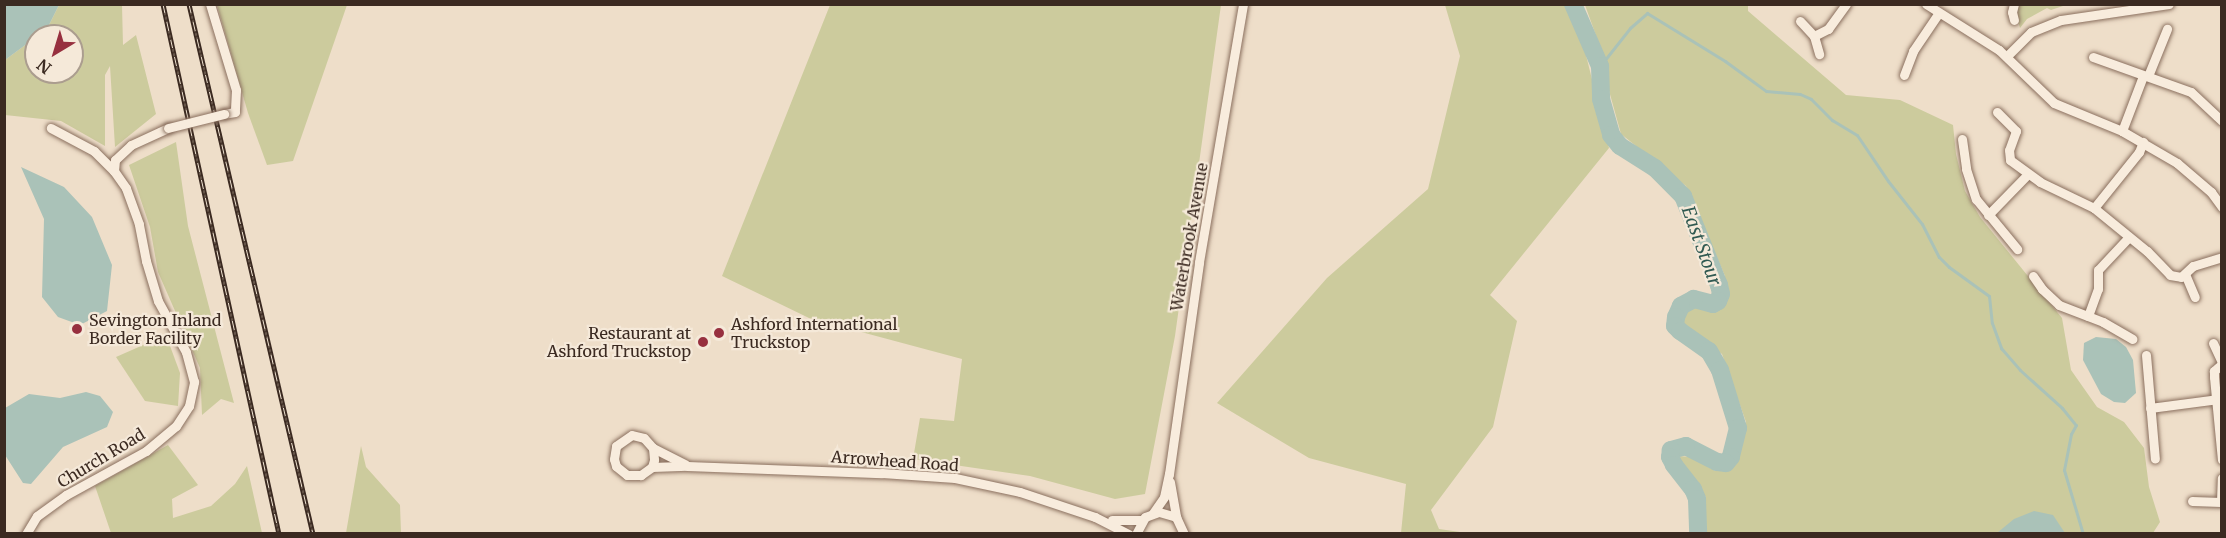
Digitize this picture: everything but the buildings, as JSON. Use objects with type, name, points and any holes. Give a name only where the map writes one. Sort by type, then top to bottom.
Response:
[{"type":"street","points":[[114,171],[115,160],[131,145],[168,128],[235,112],[236,90],[210,4]]},
{"type":"street","name":"Waterbrook Avenue","points":[[1153,513],[1164,497],[1169,474],[1199,262],[1243,4]]},
{"type":"street","points":[[1814,36],[1828,29],[1846,4]]},
{"type":"street","points":[[1926,4],[1938,14],[2007,56],[2054,103],[2144,142],[2199,181],[2222,207]]},
{"type":"street","points":[[2014,4],[2012,12],[2014,20]]},
{"type":"street","points":[[2007,56],[2031,32],[2061,20],[2169,4]]},
{"type":"street","points":[[1904,75],[1909,60],[1938,14]]},
{"type":"street","points":[[1800,21],[1814,36],[1819,54]]},
{"type":"street","points":[[2122,131],[2167,29]]},
{"type":"street","points":[[2093,57],[2195,94],[2222,121]]},
{"type":"street","points":[[1909,60],[1918,65]]},
{"type":"street","points":[[1997,112],[2016,131],[2008,155],[2028,174],[2094,208],[2170,275],[2175,278],[2185,274],[2193,266],[2222,257]]},
{"type":"street","name":"Church Road","points":[[26,534],[37,516],[66,495],[146,451],[170,432],[183,417],[193,392],[190,363],[158,301],[134,207],[114,171],[94,151],[51,128]]},
{"type":"street","points":[[1962,138],[1971,187],[1976,199],[2017,249]]},
{"type":"street","points":[[2094,208],[2144,142]]},
{"type":"street","points":[[1988,215],[2028,174]]},
{"type":"street","points":[[2088,316],[2098,289],[2098,270],[2129,237]]},
{"type":"street","points":[[2185,274],[2195,297]]},
{"type":"street","points":[[2033,276],[2042,289],[2060,305],[2088,316],[2132,339]]},
{"type":"street","points":[[2213,343],[2222,363],[2214,371],[2222,460]]},
{"type":"street","points":[[2146,355],[2155,459]]},
{"type":"street","points":[[2150,408],[2218,399]]},
{"type":"street","points":[[632,435],[644,438],[653,448],[654,460],[651,467],[641,475],[627,475],[616,466],[614,452],[620,441],[632,435]]},
{"type":"street","name":"Arrowhead Road","points":[[653,448],[687,465]]},
{"type":"street","name":"Arrowhead Road","points":[[651,467],[687,465],[955,478],[1020,492],[1095,517],[1129,534]]},
{"type":"street","name":"Waterbrook Avenue","points":[[1169,474],[1176,517]]},
{"type":"street","points":[[2192,501],[2221,502],[2222,478]]},
{"type":"street","points":[[1136,534],[1142,520],[1153,513],[1165,512],[1176,517],[1183,530],[1195,534]]},
{"type":"street","name":"Arrowhead Road","points":[[1095,517],[1125,522],[1142,520]]},
{"type":"green space","points":[[2018,4],[2066,5],[2051,10],[2047,8],[2027,19],[2020,28],[2017,18]]},
{"type":"green space","points":[[59,5],[122,5],[123,45],[136,35],[156,114],[115,147],[110,66],[105,75],[105,146],[61,121],[5,115],[5,60],[24,46],[24,84],[84,84],[84,24],[50,24]]},
{"type":"green space","points":[[217,5],[347,5],[293,161],[267,165],[248,113]]},
{"type":"green space","points":[[830,5],[1221,5],[1175,336],[1145,494],[1115,499],[1030,476],[913,459],[920,418],[954,421],[962,359],[809,318],[722,276]]},
{"type":"green space","points":[[1445,5],[1566,5],[1584,47],[1609,148],[1490,295],[1517,321],[1493,427],[1431,510],[1439,529],[1467,533],[1401,533],[1406,484],[1309,458],[1217,403],[1327,278],[1428,189],[1460,56]]},
{"type":"green space","points":[[1585,5],[1748,5],[1748,11],[1846,95],[1900,100],[1953,125],[1956,154],[1965,191],[1980,217],[2062,318],[2071,370],[2097,407],[2124,422],[2144,448],[2149,487],[2160,522],[2153,533],[1706,533],[1706,497],[1690,477],[1678,456],[1692,457],[1715,471],[1732,465],[1746,422],[1722,354],[1682,325],[1687,310],[1696,305],[1711,312],[1724,306],[1725,276],[1686,186],[1621,134],[1608,87],[1603,55]]},
{"type":"green space","points":[[176,142],[188,226],[234,403],[221,399],[202,415],[200,368],[158,272],[150,227],[129,165]]},
{"type":"green space","points":[[166,335],[180,373],[178,406],[145,401],[116,357]]},
{"type":"green space","points":[[168,445],[198,485],[172,499],[173,518],[211,506],[235,484],[247,466],[262,533],[111,533],[95,486]]},
{"type":"green space","points":[[361,446],[366,467],[400,505],[401,533],[346,533]]},
{"type":"shaded area","points":[[5,4],[59,5],[50,24],[24,24],[24,46],[5,60]]},
{"type":"shaded area","points":[[21,167],[64,187],[92,217],[112,265],[107,311],[80,325],[58,317],[42,297],[44,219]]},
{"type":"shaded area","points":[[2096,337],[2116,339],[2126,347],[2133,360],[2136,393],[2125,403],[2114,402],[2101,394],[2083,360],[2084,343]]},
{"type":"shaded area","points":[[86,392],[100,396],[113,412],[107,427],[63,447],[31,484],[23,483],[5,455],[5,408],[29,394],[60,398]]},
{"type":"shaded area","points":[[2034,511],[2053,515],[2065,533],[1997,533],[2014,519]]},
{"type":"waterway","name":"East Stour","points":[[1573,4],[1600,66],[1601,99],[1611,135],[1620,146],[1655,168],[1683,196],[1719,285],[1721,294],[1718,301],[1713,304],[1694,299],[1681,306],[1675,326],[1709,351],[1720,370],[1738,428],[1731,457],[1726,463],[1717,462],[1686,446],[1671,450],[1670,457],[1674,465],[1693,489],[1697,499],[1698,534]]},
{"type":"waterway","points":[[1600,66],[1630,28],[1647,13],[1725,61],[1766,91],[1800,94],[1811,99],[1832,120],[1857,135],[1888,181],[1922,224],[1939,257],[1989,296],[1992,323],[2001,348],[2020,370],[2062,408],[2076,425],[2071,434],[2064,470],[2083,534]]},
{"type":"railway","points":[[163,4],[279,534]]},
{"type":"railway","points":[[189,4],[313,534]]},
{"type":"place","name":"Sevington Inland Border Facility","points":[[77,329]]},
{"type":"place","name":"Ashford International Truckstop","points":[[719,333]]},
{"type":"place","name":"Restaurant at Ashford Truckstop","points":[[703,342]]}]
